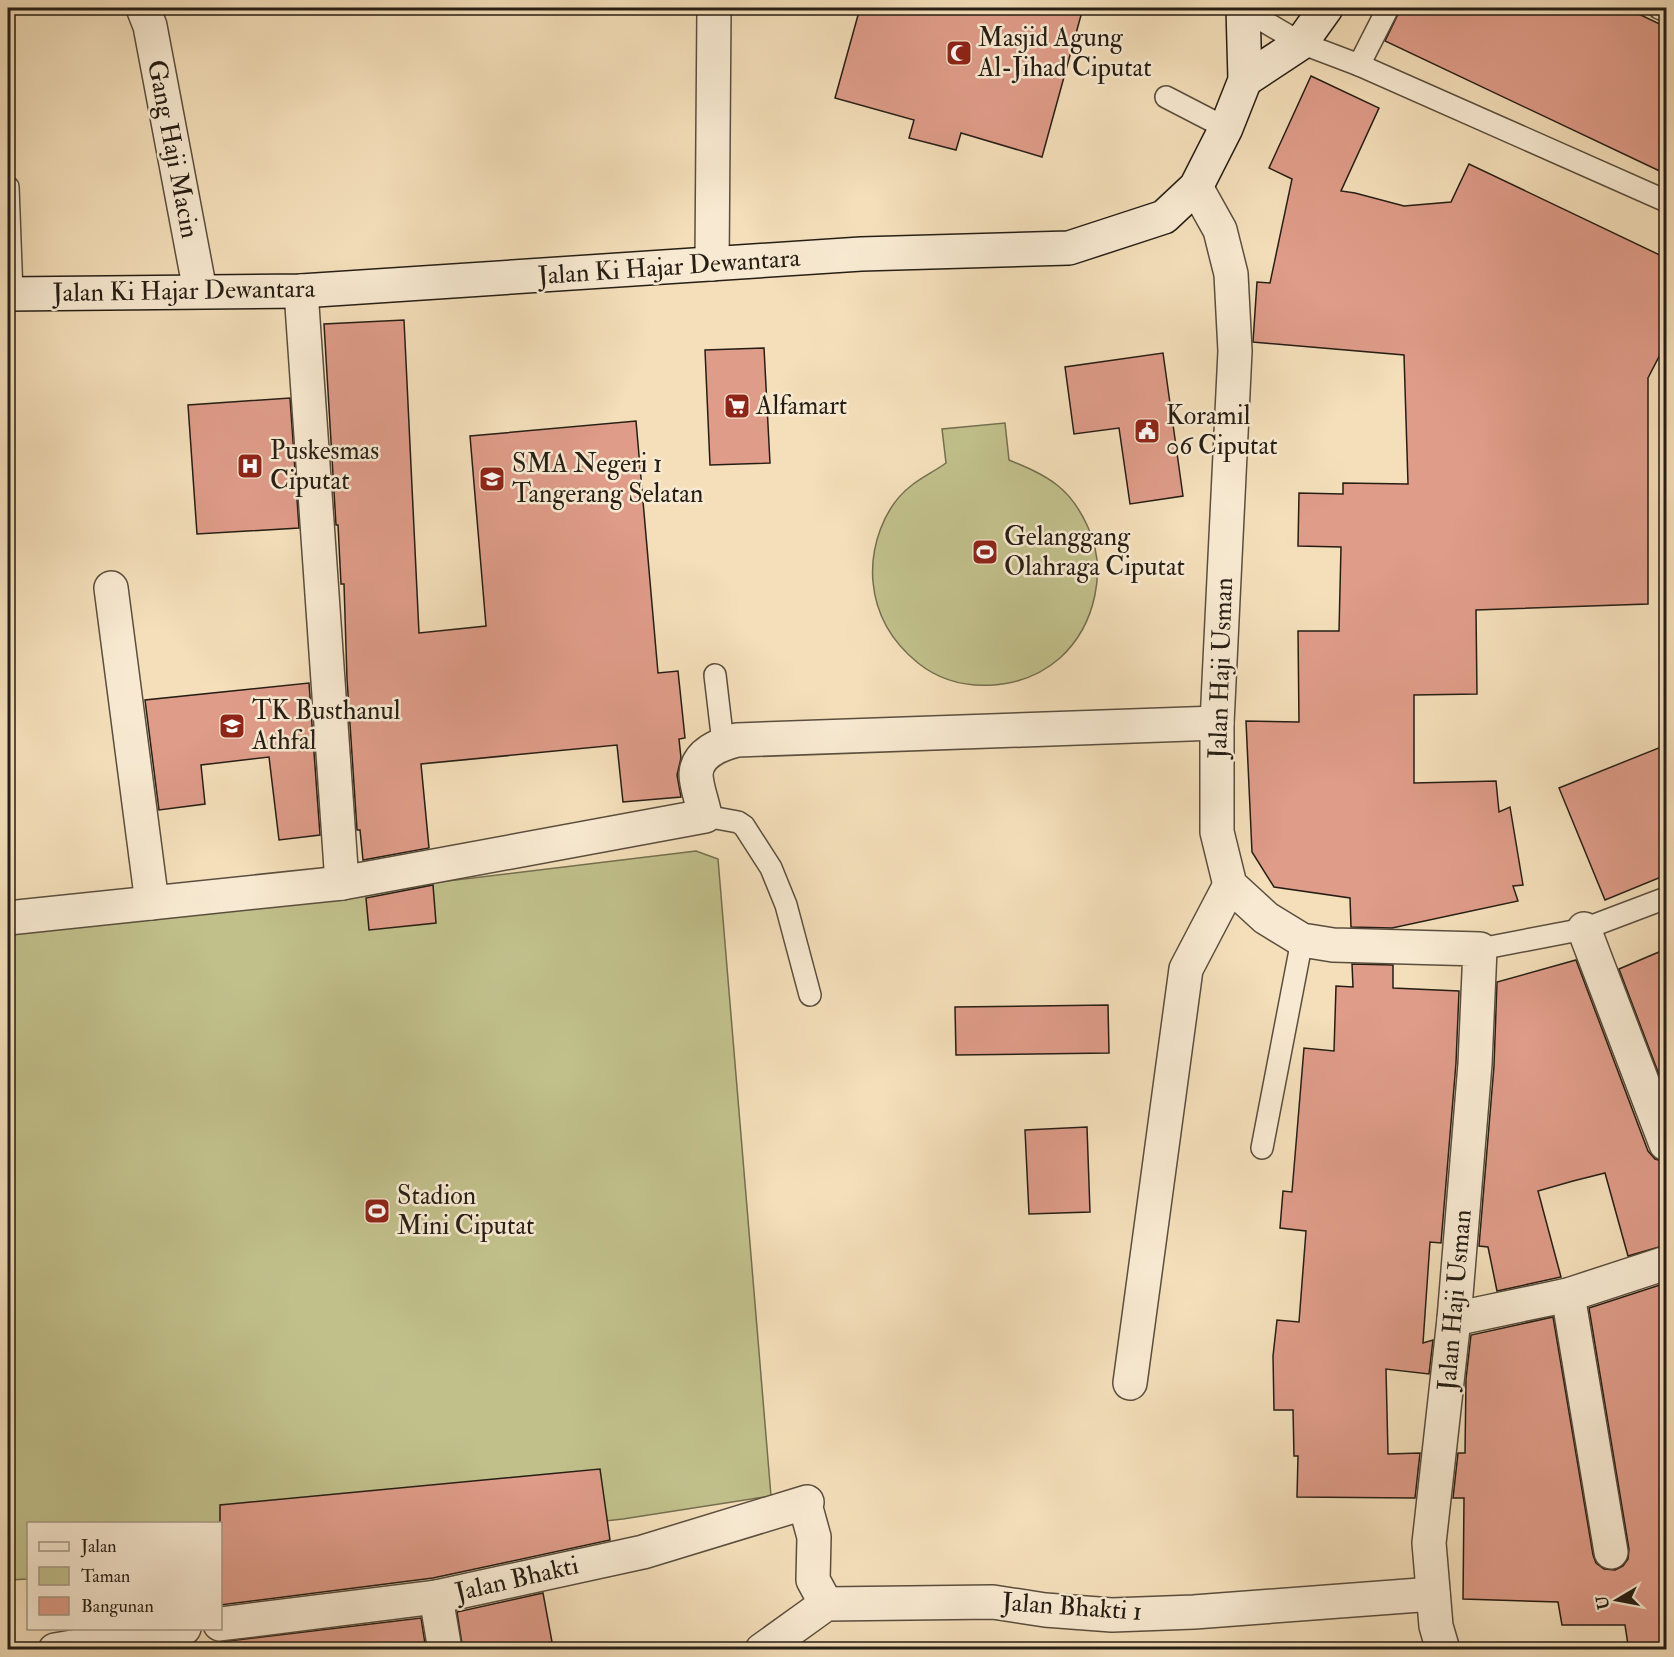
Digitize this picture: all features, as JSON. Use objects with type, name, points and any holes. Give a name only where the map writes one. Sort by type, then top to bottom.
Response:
[{"type":"street","name":"Gang Haji Macin","points":[[144,8],[150,26],[200,291]]},
{"type":"street","points":[[712,264],[714,8]]},
{"type":"street","name":"Jalan Ki Hajar Dewantara","points":[[10,294],[302,291],[861,254],[1069,248],[1164,217],[1196,187],[1226,128],[1245,80],[1243,8]]},
{"type":"street","points":[[1245,80],[1301,43],[1326,8]]},
{"type":"street","name":"Jalan Haji Usman","points":[[1196,187],[1220,231],[1228,263],[1235,351],[1217,723],[1216,832],[1230,885]]},
{"type":"street","points":[[302,291],[342,883]]},
{"type":"street","points":[[111,588],[152,903]]},
{"type":"street","points":[[8,918],[342,883],[705,816],[696,773],[704,757],[714,748],[737,740],[1217,723]]},
{"type":"street","points":[[1130,1383],[1186,969],[1230,885],[1266,918],[1302,940],[1333,945],[1480,949]]},
{"type":"street","points":[[1584,929],[1666,1144]]},
{"type":"street","name":"Jalan Haji Usman","points":[[1443,1650],[1436,1626],[1429,1543],[1454,1319],[1475,1064],[1480,949]]},
{"type":"street","points":[[1454,1319],[1568,1295],[1666,1263]]},
{"type":"street","points":[[1568,1295],[1611,1552]]},
{"type":"street","name":"Jalan Bhakti","points":[[222,1624],[436,1598],[643,1552],[807,1502],[806,1508],[814,1537],[813,1580],[826,1604]]},
{"type":"street","name":"Jalan Bhakti 1","points":[[826,1604],[993,1602],[1045,1610],[1112,1615],[1194,1612],[1433,1594]]},
{"type":"street","points":[[436,1598],[445,1650]]},
{"type":"street","points":[[762,1650],[826,1604]]},
{"type":"street","points":[[55,1650],[178,1630]]},
{"type":"lane","points":[[1243,8],[1301,43],[1359,66],[1666,201]]},
{"type":"lane","points":[[1359,66],[1388,8]]},
{"type":"lane","points":[[1659,8],[1666,11]]},
{"type":"lane","points":[[1166,97],[1226,128]]},
{"type":"lane","points":[[8,187],[10,294]]},
{"type":"lane","points":[[715,675],[723,743]]},
{"type":"lane","points":[[705,816],[738,822],[744,826],[771,868],[786,904],[810,995]]},
{"type":"lane","points":[[1480,949],[1584,929],[1666,898]]},
{"type":"lane","points":[[1262,1148],[1302,940]]},
{"type":"green space","name":"Gelanggang Olahraga Ciputat","points":[[1005,423],[1009,460],[1040,474],[1057,485],[1078,508],[1084,519],[1097,559],[1095,595],[1082,629],[1060,658],[1027,678],[989,685],[970,684],[934,673],[918,663],[893,637],[882,617],[875,594],[874,556],[880,529],[893,505],[912,485],[946,463],[942,429]]},
{"type":"green space","name":"Stadion Mini Ciputat","points":[[696,851],[718,859],[771,1496],[623,1519],[288,1556],[222,1525],[222,1522],[27,1522],[27,1579],[8,1580],[8,927],[339,894]]},
{"type":"building","name":"Masjid Agung Al-Jihad Ciputat","points":[[860,8],[1083,8],[1042,157],[961,133],[956,150],[909,138],[914,120],[835,98]]},
{"type":"building","points":[[1401,8],[1626,8],[1666,27],[1666,174],[1385,41]]},
{"type":"building","points":[[1311,76],[1379,108],[1341,191],[1404,206],[1451,202],[1469,164],[1666,258],[1666,343],[1648,378],[1648,604],[1476,610],[1477,694],[1414,695],[1414,783],[1496,781],[1499,812],[1510,807],[1523,885],[1513,886],[1518,901],[1392,928],[1351,927],[1350,898],[1274,887],[1252,852],[1246,721],[1299,722],[1298,631],[1339,631],[1341,547],[1298,546],[1299,493],[1343,494],[1343,483],[1408,484],[1404,355],[1253,342],[1257,282],[1270,283],[1292,179],[1269,168]]},
{"type":"building","points":[[404,320],[419,633],[486,626],[470,436],[636,421],[658,673],[678,671],[685,738],[679,739],[681,758],[677,775],[681,797],[623,802],[617,745],[421,764],[429,848],[363,860],[360,830],[357,830],[347,679],[344,584],[341,584],[338,525],[336,525],[324,324]]},
{"type":"building","name":"Alfamart","points":[[764,348],[770,463],[710,465],[705,350]]},
{"type":"building","name":"Koramil 06 Ciputat","points":[[1163,353],[1183,496],[1130,504],[1119,428],[1074,434],[1065,367]]},
{"type":"building","name":"Puskesmas Ciputat","points":[[290,398],[299,528],[197,534],[188,405]]},
{"type":"building","name":"TK Busthanul Athfal","points":[[309,683],[320,835],[279,840],[269,757],[201,765],[205,804],[159,810],[145,700]]},
{"type":"building","points":[[1666,745],[1666,875],[1605,900],[1559,788]]},
{"type":"building","points":[[433,885],[436,923],[369,930],[366,898]]},
{"type":"building","points":[[1666,949],[1666,1093],[1619,969]]},
{"type":"building","points":[[1576,960],[1648,1151],[1655,1159],[1666,1162],[1666,1245],[1628,1256],[1605,1173],[1573,1181],[1538,1191],[1561,1277],[1497,1291],[1488,1247],[1479,1246],[1494,1066],[1497,982]]},
{"type":"building","points":[[1352,964],[1393,965],[1393,988],[1459,991],[1456,1063],[1441,1243],[1430,1242],[1423,1343],[1433,1340],[1429,1374],[1386,1369],[1388,1454],[1420,1453],[1415,1498],[1297,1497],[1298,1456],[1294,1456],[1293,1410],[1274,1410],[1273,1356],[1277,1320],[1299,1322],[1306,1231],[1280,1228],[1283,1191],[1292,1192],[1304,1048],[1334,1051],[1336,986],[1353,987]]},
{"type":"building","points":[[1108,1005],[1109,1053],[956,1055],[955,1007]]},
{"type":"building","points":[[1087,1127],[1090,1212],[1029,1214],[1025,1130]]},
{"type":"building","points":[[1666,1283],[1666,1650],[1628,1645],[1625,1625],[1562,1625],[1558,1602],[1463,1599],[1464,1498],[1453,1498],[1458,1453],[1465,1453],[1466,1379],[1471,1335],[1553,1317],[1593,1555],[1596,1563],[1604,1569],[1615,1570],[1623,1566],[1628,1559],[1629,1549],[1589,1308]]},
{"type":"building","points":[[600,1469],[610,1540],[433,1578],[222,1605],[220,1505]]},
{"type":"building","points":[[543,1593],[552,1642],[511,1650],[463,1650],[457,1612]]},
{"type":"building","points":[[421,1618],[426,1650],[220,1650],[220,1642]]},
{"type":"place","name":"Masjid Agung Al-Jihad Ciputat","points":[[959,53]]},
{"type":"place","name":"Alfamart","points":[[737,406]]},
{"type":"place","name":"Koramil 06 Ciputat","points":[[1147,431]]},
{"type":"place","name":"Puskesmas Ciputat","points":[[250,466]]},
{"type":"place","name":"SMA Negeri 1 Tangerang Selatan","points":[[492,479]]},
{"type":"place","name":"Gelanggang Olahraga Ciputat","points":[[985,552]]},
{"type":"place","name":"TK Busthanul Athfal","points":[[232,726]]},
{"type":"place","name":"Stadion Mini Ciputat","points":[[377,1211]]}]
